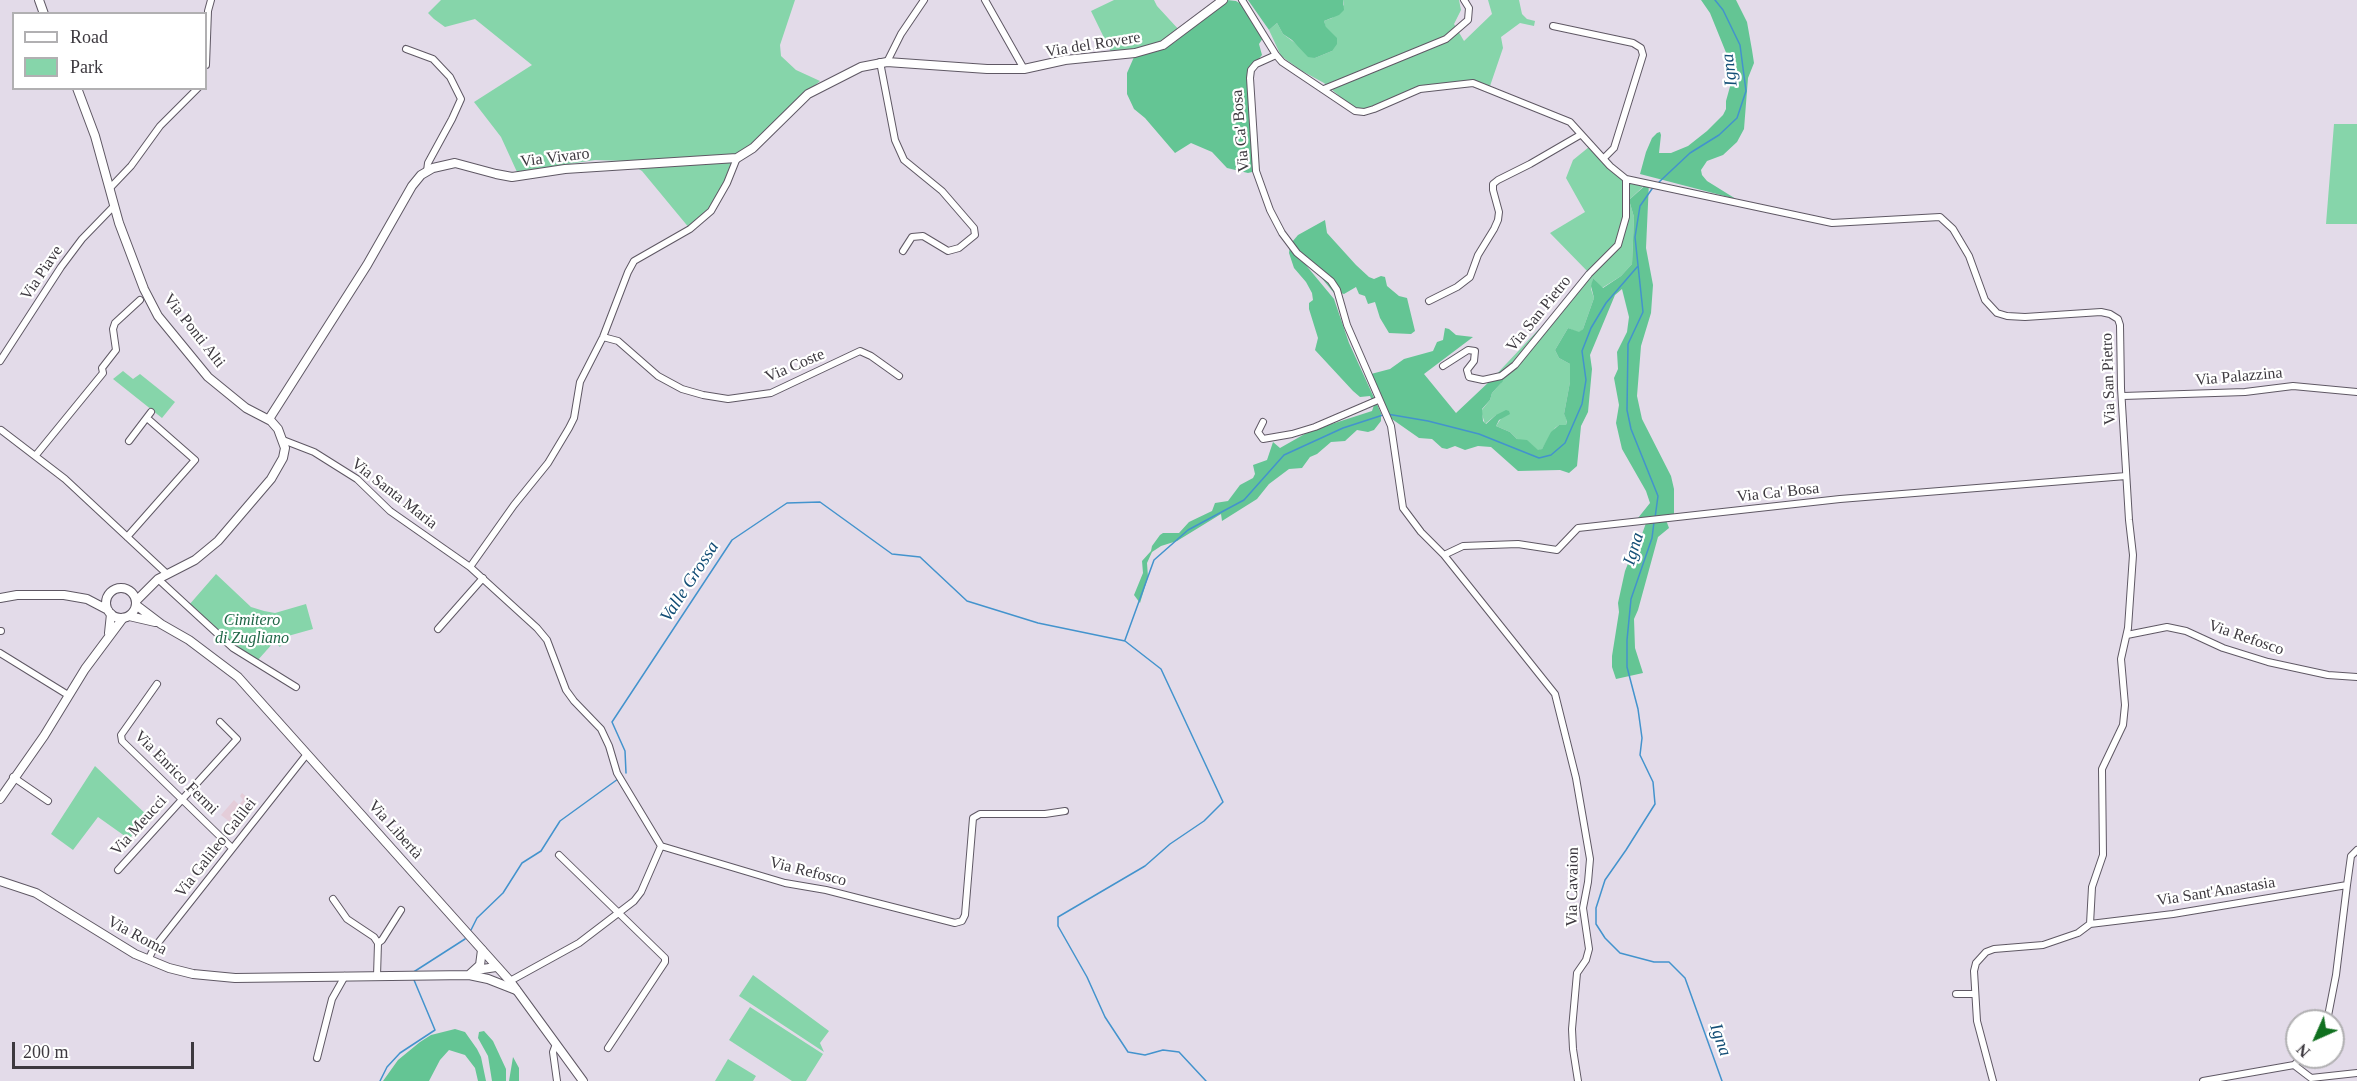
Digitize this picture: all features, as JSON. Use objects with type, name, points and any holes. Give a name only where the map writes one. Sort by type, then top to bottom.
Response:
[{"type":"main road","name":"Via Ponti Alti","points":[[78,90],[114,206],[144,289],[158,316],[208,377],[246,408],[269,419],[278,429],[283,440]]},
{"type":"main road","points":[[0,598],[41,594],[87,599],[109,595],[120,588],[129,590],[159,579],[195,560],[218,541],[271,478],[283,458],[285,448],[283,440]]},
{"type":"main road","points":[[87,599],[110,612],[126,617],[159,579]]},
{"type":"main road","points":[[129,590],[136,603]]},
{"type":"main road","points":[[109,595],[106,602],[110,612]]},
{"type":"main road","name":"Via Libertà","points":[[136,603],[161,624],[189,640],[238,677],[510,981],[583,1081]]},
{"type":"main road","name":"Via Libertà","points":[[126,617],[161,624]]},
{"type":"street","points":[[207,38],[208,11],[211,0]]},
{"type":"street","points":[[903,251],[912,237],[923,236],[948,251],[959,248],[975,235],[974,228],[964,214],[937,186],[920,175],[904,160],[894,140],[886,103],[883,62],[924,0]]},
{"type":"street","points":[[470,567],[562,441],[574,418],[580,382],[603,337],[634,261],[690,230],[711,211],[727,183],[737,158],[753,148],[808,94],[854,70],[883,62],[987,69],[1024,69],[985,0]]},
{"type":"street","name":"Via del Rovere","points":[[1024,69],[1065,60],[1135,53],[1163,45],[1223,0]]},
{"type":"street","points":[[1242,0],[1282,62],[1355,111],[1364,112],[1420,89],[1473,83],[1570,122],[1618,174],[1626,179]]},
{"type":"street","points":[[1324,89],[1446,39],[1468,20],[1469,8],[1464,0]]},
{"type":"street","points":[[1553,26],[1633,43],[1641,48],[1642,55],[1614,148],[1604,158]]},
{"type":"street","points":[[269,419],[367,265],[412,186],[427,171],[428,163],[461,99],[450,76],[433,59],[406,49]]},
{"type":"street","name":"Via Ca' Bosa","points":[[1276,55],[1256,64],[1251,70],[1254,154],[1260,184],[1282,233],[1297,253],[1331,281],[1337,290],[1347,326],[1391,426],[1403,508],[1421,532],[1444,555],[1555,694]]},
{"type":"street","points":[[110,188],[131,166],[160,126],[196,90]]},
{"type":"street","points":[[1429,301],[1470,277],[1478,255],[1498,220],[1499,212],[1492,190],[1493,184],[1580,135]]},
{"type":"street","name":"Via Vivaro","points":[[427,171],[443,164],[455,163],[512,177],[565,169],[737,158]]},
{"type":"street","name":"Via San Pietro","points":[[1443,366],[1468,350],[1475,351],[1474,361],[1467,370],[1469,377],[1483,380],[1502,376],[1515,365],[1589,274],[1618,245],[1626,217],[1626,179],[1832,223],[1940,217],[1953,229],[1969,256],[1985,300],[1997,313],[2025,317],[2101,312],[2118,319],[2126,476],[2133,555],[2127,634],[2121,659],[2125,705],[2123,725],[2102,769],[2105,843],[2091,887],[2090,924]]},
{"type":"street","name":"Via Piave","points":[[0,360],[61,267],[82,239],[114,206]]},
{"type":"street","points":[[36,455],[103,373],[102,368],[116,350],[113,329],[115,323],[140,300]]},
{"type":"street","name":"Via Coste","points":[[603,337],[618,341],[658,376],[682,389],[728,399],[771,393],[860,351],[899,376]]},
{"type":"street","name":"Via Palazzina","points":[[2123,396],[2245,393],[2293,386],[2357,392]]},
{"type":"street","points":[[1263,422],[1258,432],[1263,439],[1292,434],[1315,427],[1378,400]]},
{"type":"street","points":[[129,441],[152,412]]},
{"type":"street","points":[[126,537],[195,460],[147,418]]},
{"type":"street","points":[[157,427],[163,421]]},
{"type":"street","points":[[2,430],[65,479],[126,537],[159,579],[233,648],[296,687]]},
{"type":"street","name":"Via Santa Maria","points":[[283,440],[314,452],[357,479],[390,511],[470,567],[537,628],[547,640],[566,690],[601,729],[617,773],[661,846]]},
{"type":"street","name":"Via Ca' Bosa","points":[[1444,555],[1463,546],[1518,544],[1557,550],[1578,528],[1840,499],[2126,476]]},
{"type":"street","points":[[438,629],[483,578]]},
{"type":"street","points":[[109,634],[110,612]]},
{"type":"street","points":[[0,798],[44,736],[109,634],[126,617]]},
{"type":"street","name":"Via Refosco","points":[[2127,634],[2167,627],[2186,631],[2223,648],[2268,662],[2328,675],[2357,677]]},
{"type":"street","points":[[0,654],[68,695]]},
{"type":"street","name":"Via Enrico Fermi","points":[[157,684],[121,735],[122,741],[232,848]]},
{"type":"street","name":"Via Cavaion","points":[[1555,694],[1581,801],[1590,859],[1583,908],[1589,949],[1586,960],[1577,973],[1572,1029],[1578,1081]]},
{"type":"street","name":"Via Meucci","points":[[118,870],[237,739],[220,722]]},
{"type":"street","name":"Via Galileo Galilei","points":[[148,960],[154,948],[307,754]]},
{"type":"street","points":[[14,777],[48,801]]},
{"type":"street","name":"Via Refosco","points":[[661,846],[785,883],[826,890],[955,923],[962,921],[965,915],[973,818],[980,814],[1045,814],[1065,811]]},
{"type":"street","points":[[510,981],[579,943],[619,914],[641,892],[661,846]]},
{"type":"street","points":[[2329,1009],[2336,975],[2351,856],[2357,850]]},
{"type":"street","points":[[559,855],[665,958],[665,962],[608,1048]]},
{"type":"street","name":"Via Roma","points":[[0,881],[36,893],[135,954],[194,974],[235,978],[377,976],[473,972],[496,967]]},
{"type":"street","name":"Via Sant'Anastasia","points":[[2090,924],[2173,914],[2347,885]]},
{"type":"street","points":[[333,899],[347,918],[378,942],[377,976]]},
{"type":"street","points":[[378,942],[401,910]]},
{"type":"street","points":[[1993,1081],[1979,1034],[1974,971],[1980,957],[1994,949],[2043,945],[2078,933],[2090,924]]},
{"type":"street","points":[[473,972],[480,965],[482,950]]},
{"type":"street","points":[[488,979],[496,972],[496,967]]},
{"type":"street","name":"Via Roma","points":[[473,972],[516,990]]},
{"type":"street","points":[[317,1058],[332,999],[345,976]]},
{"type":"street","points":[[1956,994],[1975,994]]},
{"type":"street","points":[[556,1044],[553,1052],[557,1081]]},
{"type":"street","points":[[2203,1081],[2285,1067]]},
{"type":"street","points":[[2299,1069],[2311,1078],[2357,1073]]},
{"type":"shaded area","points":[[242,793],[248,798],[241,807],[248,810],[235,826],[221,815],[234,800],[239,805],[243,800],[240,796]]},
{"type":"green space","points":[[441,0],[795,0],[780,45],[781,56],[796,70],[820,81],[791,106],[732,168],[711,211],[690,229],[642,171],[625,161],[595,160],[517,172],[501,137],[474,102],[532,65],[475,19],[445,27],[428,13]]},
{"type":"green space","points":[[1114,0],[1154,0],[1180,31],[1156,46],[1112,54],[1091,11]]},
{"type":"green space","points":[[1227,0],[1236,1],[1244,6],[1265,35],[1259,44],[1262,55],[1247,73],[1252,101],[1253,141],[1252,172],[1248,173],[1227,168],[1212,152],[1191,143],[1175,153],[1145,118],[1134,109],[1127,94],[1127,73],[1134,57],[1158,51],[1175,42]]},
{"type":"green space","points":[[1248,0],[1343,0],[1344,10],[1339,15],[1324,21],[1326,27],[1337,38],[1337,44],[1332,51],[1315,58],[1308,57],[1283,34],[1277,23],[1269,30]]},
{"type":"green space","points":[[1343,0],[1459,0],[1461,10],[1454,24],[1464,41],[1492,14],[1488,0],[1519,0],[1522,14],[1527,19],[1535,21],[1534,26],[1520,23],[1501,37],[1503,48],[1490,86],[1474,80],[1416,88],[1369,109],[1361,109],[1351,106],[1324,83],[1281,56],[1269,30],[1277,23],[1283,34],[1315,58],[1332,51],[1324,21],[1332,18],[1344,5]]},
{"type":"green space","points":[[1701,0],[1736,0],[1747,22],[1752,50],[1754,63],[1748,78],[1744,129],[1737,142],[1723,155],[1707,161],[1701,170],[1707,181],[1736,199],[1640,174],[1646,152],[1652,138],[1657,133],[1660,132],[1661,135],[1659,153],[1671,153],[1688,146],[1707,131],[1726,109],[1731,83],[1727,55],[1710,13]]},
{"type":"green space","points":[[2334,124],[2357,124],[2357,224],[2326,224]]},
{"type":"green space","points":[[1589,147],[1622,175],[1648,182],[1629,200],[1634,217],[1632,264],[1621,276],[1602,288],[1593,278],[1591,289],[1594,298],[1583,329],[1579,333],[1568,328],[1555,350],[1559,358],[1570,364],[1570,382],[1564,414],[1567,420],[1566,425],[1559,425],[1555,428],[1542,449],[1538,451],[1530,444],[1517,439],[1510,432],[1496,426],[1502,417],[1496,415],[1485,424],[1481,411],[1501,383],[1491,380],[1539,329],[1550,326],[1591,275],[1550,233],[1585,212],[1566,178],[1573,160]]},
{"type":"green space","points":[[1649,182],[1646,248],[1653,285],[1651,313],[1641,346],[1637,396],[1642,419],[1671,476],[1674,489],[1674,514],[1638,518],[1650,503],[1646,491],[1622,449],[1616,423],[1619,405],[1614,378],[1618,369],[1617,352],[1627,332],[1629,317],[1622,289],[1615,295],[1590,355],[1592,369],[1588,412],[1581,426],[1577,466],[1569,473],[1560,470],[1518,471],[1491,447],[1478,446],[1465,450],[1455,446],[1442,448],[1432,439],[1419,438],[1389,417],[1371,374],[1390,369],[1404,359],[1433,351],[1437,342],[1443,340],[1445,328],[1456,335],[1473,337],[1424,374],[1456,413],[1491,380],[1502,378],[1503,381],[1482,409],[1483,421],[1486,424],[1496,415],[1506,410],[1509,411],[1510,414],[1499,420],[1496,426],[1510,432],[1517,439],[1527,440],[1538,450],[1542,449],[1551,432],[1559,425],[1566,425],[1567,421],[1564,414],[1570,382],[1570,364],[1559,358],[1555,350],[1568,328],[1579,332],[1583,329],[1594,298],[1591,286],[1593,278],[1603,288],[1621,276],[1632,264],[1634,217],[1629,200]]},
{"type":"green space","points":[[1325,220],[1327,233],[1356,265],[1369,277],[1374,279],[1385,277],[1387,286],[1399,296],[1407,298],[1415,331],[1411,334],[1389,333],[1380,318],[1375,302],[1368,304],[1365,296],[1359,294],[1356,287],[1344,294],[1334,291],[1334,293],[1292,242],[1298,235]]},
{"type":"green space","points":[[1290,246],[1334,299],[1349,343],[1381,413],[1381,421],[1374,430],[1368,432],[1357,430],[1345,441],[1331,442],[1310,457],[1302,468],[1289,469],[1269,484],[1257,499],[1222,521],[1221,514],[1177,541],[1161,546],[1152,552],[1147,563],[1148,577],[1140,603],[1134,595],[1143,573],[1142,561],[1160,535],[1179,533],[1189,522],[1212,511],[1215,503],[1228,501],[1240,485],[1253,478],[1255,474],[1253,465],[1267,460],[1273,442],[1280,448],[1310,431],[1372,411],[1374,405],[1370,396],[1360,397],[1315,350],[1318,338],[1309,309],[1309,303],[1313,300],[1312,293],[1294,268],[1289,253]]},
{"type":"green space","points":[[123,371],[133,379],[140,374],[175,402],[162,418],[113,379]]},
{"type":"green space","points":[[1666,520],[1669,528],[1658,537],[1634,619],[1635,648],[1643,673],[1616,679],[1612,667],[1612,656],[1619,612],[1618,603],[1625,571],[1636,551],[1646,523]]},
{"type":"green space","name":"Cimitero di Zugliano","points":[[216,574],[251,607],[275,613],[306,604],[313,629],[288,636],[280,647],[274,642],[257,661],[232,644],[189,605]]},
{"type":"green space","points":[[95,766],[149,817],[129,839],[98,817],[73,850],[51,834]]},
{"type":"green space","points":[[753,975],[829,1031],[820,1043],[824,1052],[739,996]]},
{"type":"green space","points":[[750,1007],[823,1054],[806,1081],[792,1081],[729,1040]]},
{"type":"green space","points":[[455,1029],[465,1032],[477,1049],[486,1081],[478,1081],[475,1068],[465,1055],[449,1050],[440,1060],[429,1081],[383,1081],[398,1060],[420,1042],[431,1035]]},
{"type":"green space","points":[[484,1031],[493,1041],[506,1069],[506,1081],[492,1081],[488,1056],[478,1038],[479,1032]]},
{"type":"green space","points":[[513,1057],[519,1068],[519,1081],[509,1081]]},
{"type":"green space","points":[[728,1059],[756,1076],[753,1081],[715,1081]]},
{"type":"waterway","name":"Igna","points":[[1658,183],[1690,153],[1719,135],[1737,118],[1746,91],[1740,45],[1723,10],[1715,0]]},
{"type":"waterway","name":"Igna","points":[[1654,186],[1640,206],[1635,237],[1643,312],[1628,344],[1627,410],[1631,429],[1658,496],[1655,518]]},
{"type":"waterway","points":[[1387,414],[1428,421],[1479,434],[1539,458],[1551,455],[1565,443],[1582,404],[1586,380],[1582,351],[1591,328],[1606,303],[1638,266]]},
{"type":"waterway","points":[[1125,640],[1154,560],[1188,530],[1244,500],[1284,455],[1343,428],[1383,415]]},
{"type":"waterway","name":"Valle Grossa","points":[[626,773],[625,751],[612,722],[732,540],[787,503],[820,502],[892,554],[920,557],[967,601],[1038,623],[1125,641],[1161,669],[1223,802],[1204,821],[1170,844],[1145,866],[1058,917],[1058,926],[1087,977],[1105,1017],[1128,1052],[1145,1055],[1163,1050],[1179,1052],[1206,1081]]},
{"type":"waterway","name":"Igna","points":[[1654,522],[1652,538],[1631,599],[1627,667],[1638,709],[1642,738],[1640,755],[1653,782],[1655,804],[1605,880],[1596,908],[1596,924],[1605,938],[1620,953],[1654,962],[1669,962],[1685,978],[1722,1081]]},
{"type":"waterway","points":[[471,930],[477,918],[503,893],[522,863],[541,851],[560,821],[618,779]]},
{"type":"waterway","name":"Valle Grossa","points":[[412,973],[465,939]]},
{"type":"waterway","name":"Valle Grossa","points":[[380,1081],[387,1067],[400,1053],[435,1030],[414,980]]}]
